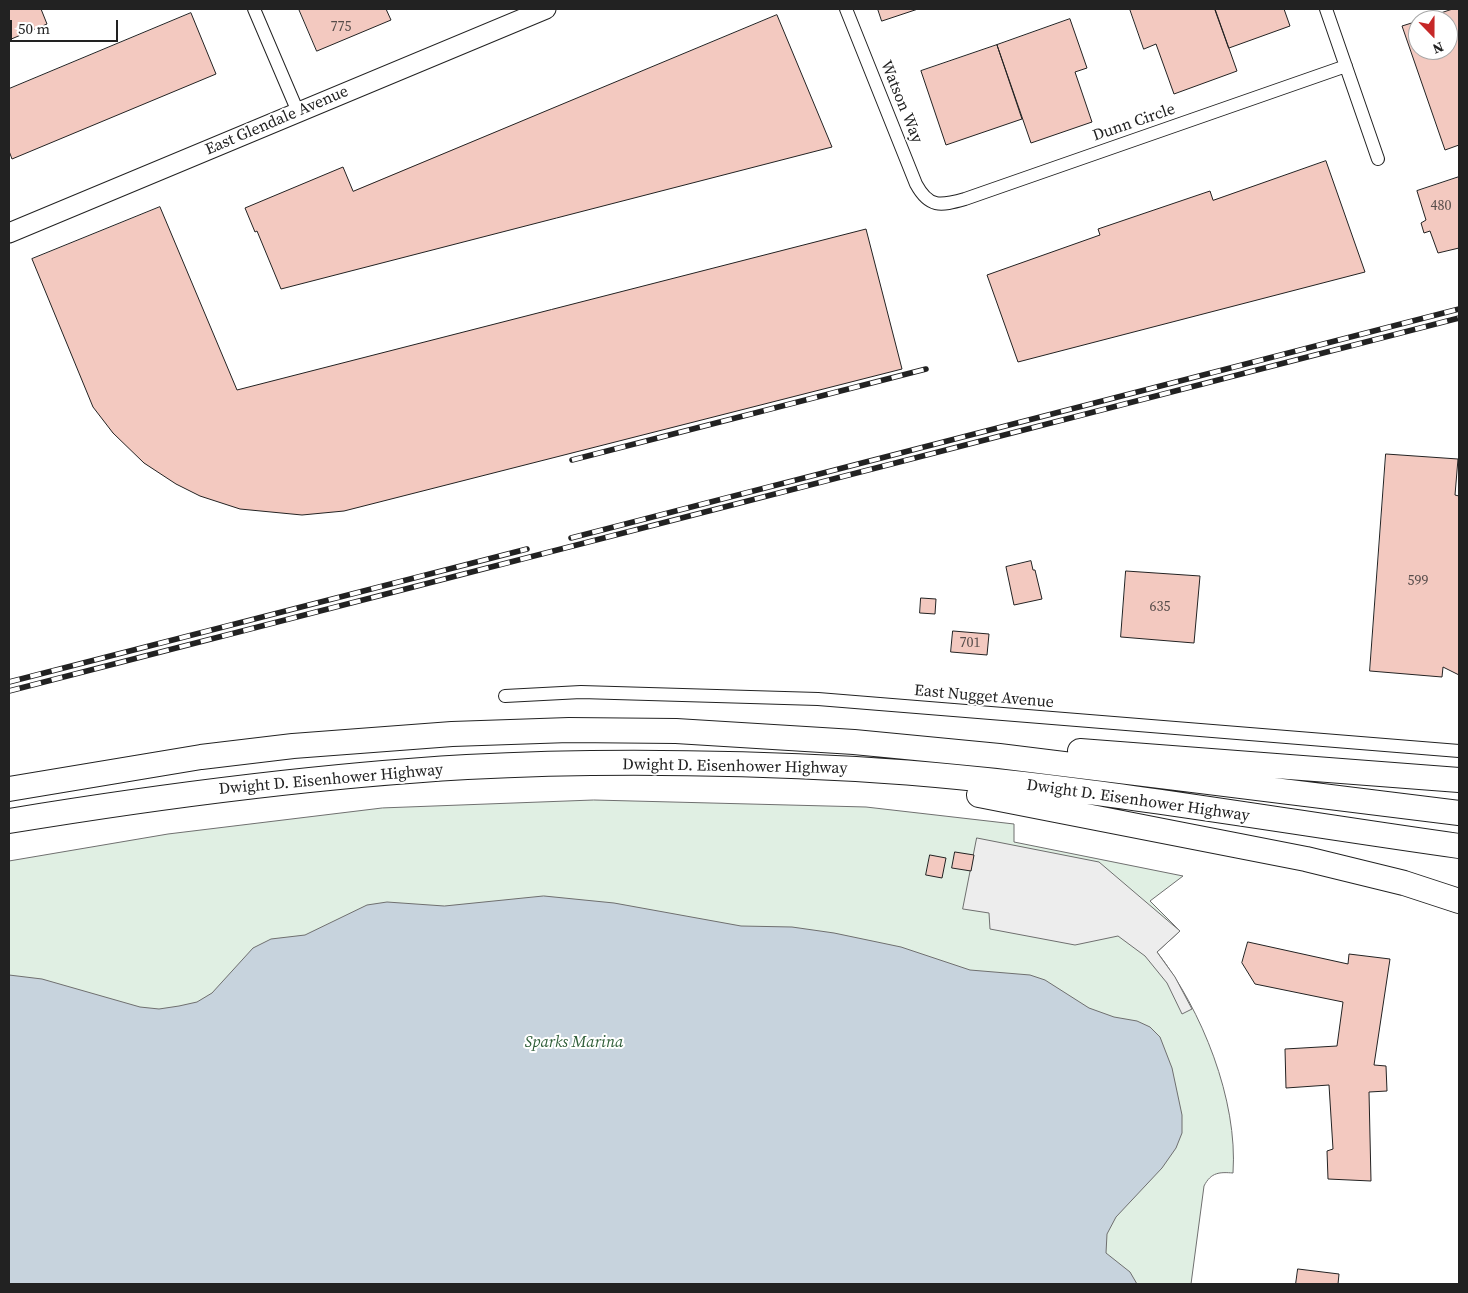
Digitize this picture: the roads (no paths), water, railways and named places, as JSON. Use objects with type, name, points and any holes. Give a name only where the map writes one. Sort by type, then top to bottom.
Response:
[{"type":"highway","points":[[676,731],[758,725],[881,733],[1459,780]]},
{"type":"highway","name":"Dwight D. Eisenhower Highway","points":[[9,789],[201,757],[293,746],[452,734],[569,730],[676,731],[854,742],[999,756],[1459,813]]},
{"type":"highway","name":"Dwight D. Eisenhower Highway","points":[[9,821],[210,791],[352,776],[468,767],[565,764],[722,764],[857,770],[1043,786],[1459,846]]},
{"type":"highway","points":[[722,764],[774,778],[925,789],[997,797],[1350,869],[1459,901]]},
{"type":"street","points":[[254,9],[298,112]]},
{"type":"street","name":"East Glendale Avenue","points":[[9,232],[546,9]]},
{"type":"street","name":"Watson Way","points":[[846,9],[916,184],[922,195],[932,203]]},
{"type":"street","points":[[1326,9],[1378,159]]},
{"type":"street","name":"Dunn Circle","points":[[932,203],[943,204],[965,199],[1346,66]]},
{"type":"street","name":"East Nugget Avenue","points":[[505,696],[581,692],[818,699],[1459,751]]},
{"type":"railway","points":[[571,538],[1459,309]]},
{"type":"railway","points":[[9,691],[1459,318]]},
{"type":"railway","points":[[572,460],[926,369]]},
{"type":"railway","points":[[9,682],[527,549]]},
{"type":"park label","name":"Sparks Marina","points":[[574,1043]]}]
